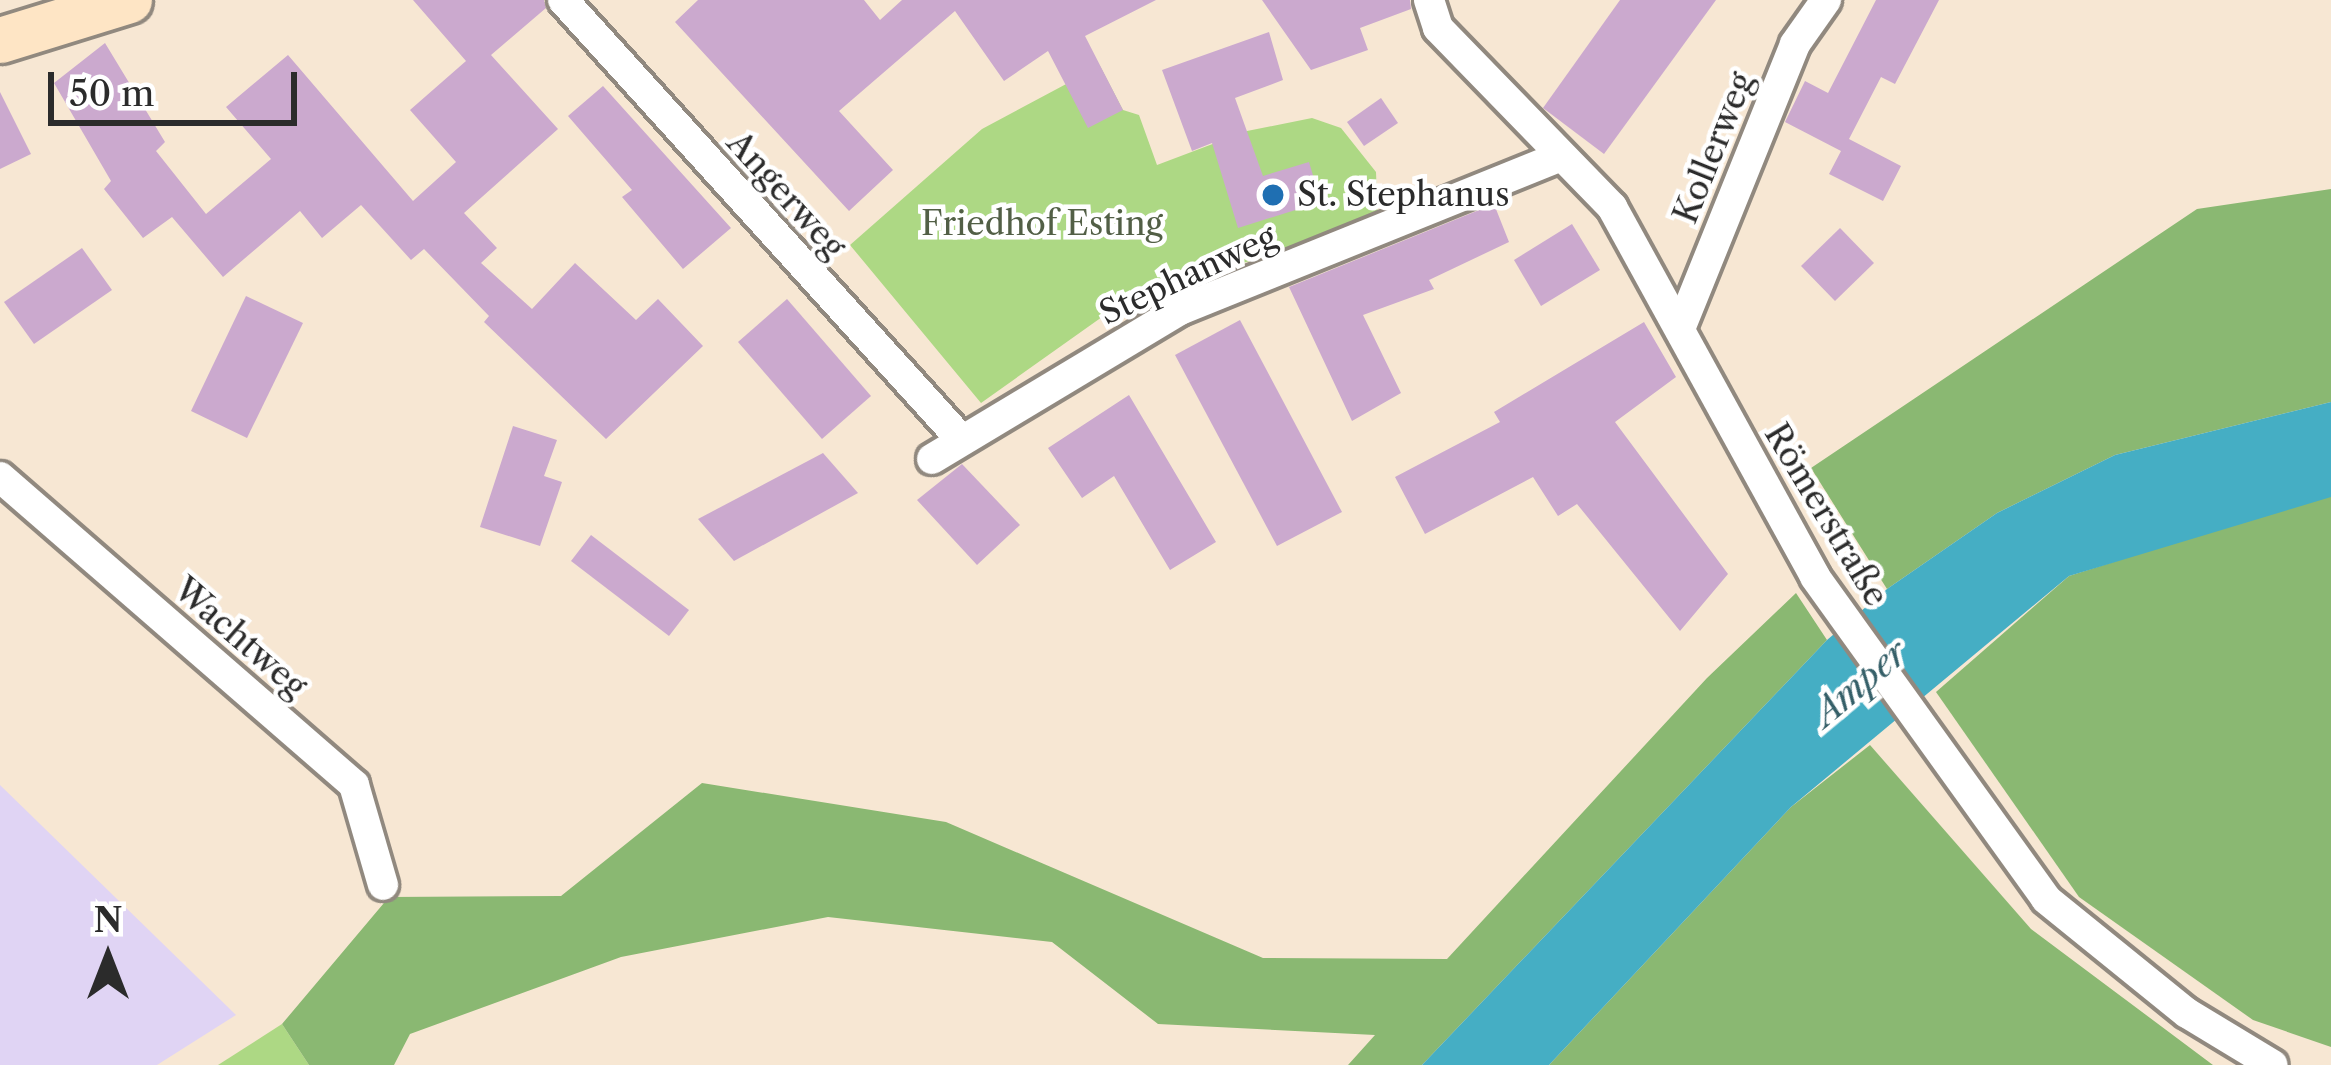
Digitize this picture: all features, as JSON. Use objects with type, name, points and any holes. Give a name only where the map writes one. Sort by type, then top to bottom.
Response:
[{"type":"street","points":[[0,40],[129,0]]},
{"type":"street","name":"Angerweg","points":[[562,0],[958,437]]},
{"type":"street","name":"Römerstraße","points":[[1430,0],[1438,28],[1557,158],[1612,207],[1815,577],[2046,898],[2187,1013],[2273,1065]]},
{"type":"street","name":"Kollerweg","points":[[1680,329],[1796,44],[1826,0]]},
{"type":"street","name":"Stephanweg","points":[[932,459],[958,437],[1180,310],[1557,158]]},
{"type":"street","name":"Wachtweg","points":[[0,477],[353,785],[383,885]]},
{"type":"shaded area","points":[[0,785],[236,1015],[157,1065],[0,1065]]},
{"type":"green space","name":"Friedhof Esting","points":[[1100,66],[1123,110],[1139,115],[1157,165],[1247,131],[1312,118],[1341,128],[1376,172],[1378,222],[1190,279],[1102,317],[981,403],[850,245],[982,129]]},
{"type":"green space","points":[[2331,189],[2331,402],[2115,455],[1997,513],[1887,589],[1811,468],[2197,209]]},
{"type":"green space","points":[[2318,497],[2331,497],[2331,1047],[2253,1020],[2079,897],[1936,692],[2069,576]]},
{"type":"green space","points":[[1796,593],[1827,640],[1422,1065],[1348,1065],[1375,1035],[1158,1024],[1052,942],[828,917],[621,957],[410,1034],[394,1065],[309,1065],[282,1024],[389,897],[561,896],[702,783],[946,822],[1263,958],[1447,959],[1707,678]]},
{"type":"green space","points":[[1870,745],[2031,929],[2213,1065],[1549,1065],[1791,807]]},
{"type":"green space","points":[[282,1024],[309,1065],[218,1065]]},
{"type":"water","name":"Amper","points":[[2331,402],[2331,497],[2069,576],[1791,807],[1549,1065],[1422,1065],[1827,640],[1887,589],[1997,513],[2115,455]]},
{"type":"building","points":[[413,0],[544,0],[546,8],[491,55],[558,129],[464,213],[497,248],[481,263],[532,309],[575,263],[636,320],[658,299],[703,346],[606,439],[484,322],[489,316],[424,249],[411,260],[361,205],[322,238],[300,211],[223,277],[172,217],[143,238],[104,189],[111,181],[54,83],[105,43],[165,142],[156,151],[206,214],[271,159],[226,107],[288,55],[413,201],[456,162],[410,110],[466,61]]},
{"type":"building","points":[[698,0],[864,0],[880,20],[902,0],[1156,0],[1085,36],[1123,110],[1088,128],[1048,51],[1004,81],[955,11],[839,111],[893,170],[849,211],[675,22]]},
{"type":"building","points":[[1262,0],[1410,0],[1411,9],[1360,28],[1368,50],[1311,70]]},
{"type":"building","points":[[1620,0],[1716,0],[1604,154],[1543,108]]},
{"type":"building","points":[[1876,0],[1939,0],[1895,84],[1881,77],[1849,139],[1901,166],[1883,201],[1829,174],[1841,151],[1785,122],[1805,81],[1828,93]]},
{"type":"building","points":[[1269,32],[1283,80],[1235,98],[1263,176],[1309,162],[1321,202],[1238,228],[1212,143],[1192,151],[1162,70]]},
{"type":"building","points":[[603,86],[731,228],[683,269],[622,197],[632,190],[568,116]]},
{"type":"building","points":[[0,92],[31,154],[0,169]]},
{"type":"building","points":[[1381,98],[1398,123],[1364,146],[1347,122]]},
{"type":"building","points":[[1494,204],[1509,242],[1429,280],[1434,289],[1363,315],[1401,393],[1352,421],[1289,287]]},
{"type":"building","points":[[1572,224],[1600,270],[1541,306],[1514,260]]},
{"type":"building","points":[[1840,228],[1874,263],[1835,301],[1801,266]]},
{"type":"building","points":[[82,248],[112,290],[34,344],[4,302]]},
{"type":"building","points":[[246,296],[303,323],[247,438],[191,411]]},
{"type":"building","points":[[787,299],[871,396],[822,439],[738,342]]},
{"type":"building","points":[[1240,320],[1342,512],[1277,546],[1175,355]]},
{"type":"building","points":[[1644,322],[1676,377],[1615,422],[1728,574],[1680,631],[1577,504],[1558,516],[1533,477],[1425,534],[1395,477],[1500,422],[1494,412]]},
{"type":"building","points":[[1129,395],[1216,542],[1170,570],[1114,476],[1082,498],[1048,448]]},
{"type":"building","points":[[513,426],[557,440],[544,476],[562,482],[540,546],[480,527]]},
{"type":"building","points":[[823,453],[858,493],[734,561],[698,519]]},
{"type":"building","points":[[962,464],[1020,525],[977,565],[917,500]]},
{"type":"building","points":[[591,535],[689,610],[669,636],[571,561]]},
{"type":"place","name":"St. Stephanus","points":[[1273,195]]}]
